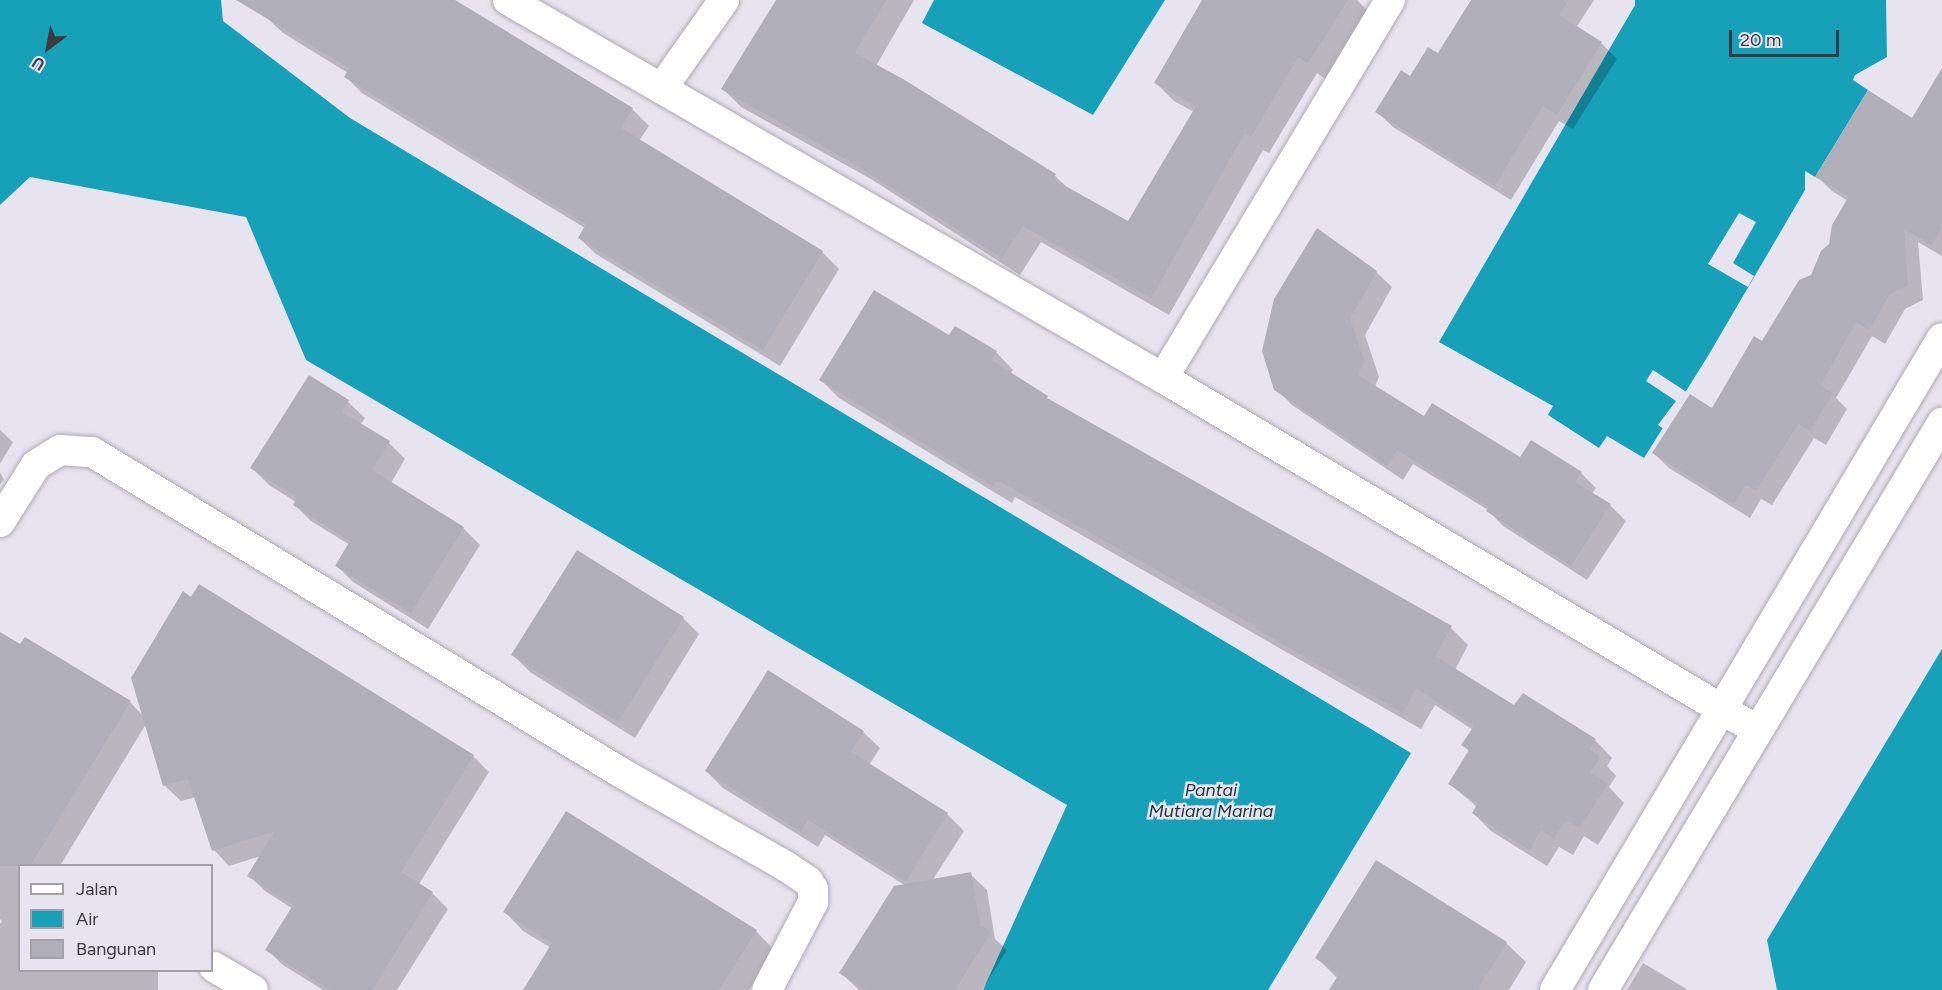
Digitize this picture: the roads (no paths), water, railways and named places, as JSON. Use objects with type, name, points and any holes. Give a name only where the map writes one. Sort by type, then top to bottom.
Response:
[{"type":"street","points":[[508,0],[1163,378],[1757,730]]},
{"type":"street","points":[[662,88],[724,0]]},
{"type":"street","points":[[1163,378],[1390,0]]},
{"type":"street","points":[[1556,990],[1942,338]]},
{"type":"street","points":[[1603,990],[1942,423]]},
{"type":"street","points":[[0,522],[41,460],[60,450],[92,452],[610,766],[787,867],[808,881],[813,889],[813,902],[767,990]]},
{"type":"street","points":[[214,967],[253,990]]},
{"type":"water","name":"Pantai Mutiara Marina","points":[[0,0],[221,0],[223,21],[350,118],[1411,753],[1268,990],[983,990],[1067,805],[306,360],[246,217],[30,177],[0,205]]},
{"type":"water","points":[[934,0],[1165,0],[1093,115],[922,23]]},
{"type":"water","points":[[1635,0],[1886,0],[1887,57],[1855,75],[1853,80],[1868,90],[1815,177],[1805,171],[1805,190],[1708,356],[1644,458],[1607,436],[1599,448],[1548,415],[1553,406],[1439,342],[1635,5]]},
{"type":"water","points":[[1942,649],[1942,990],[1777,990],[1767,940]]}]
